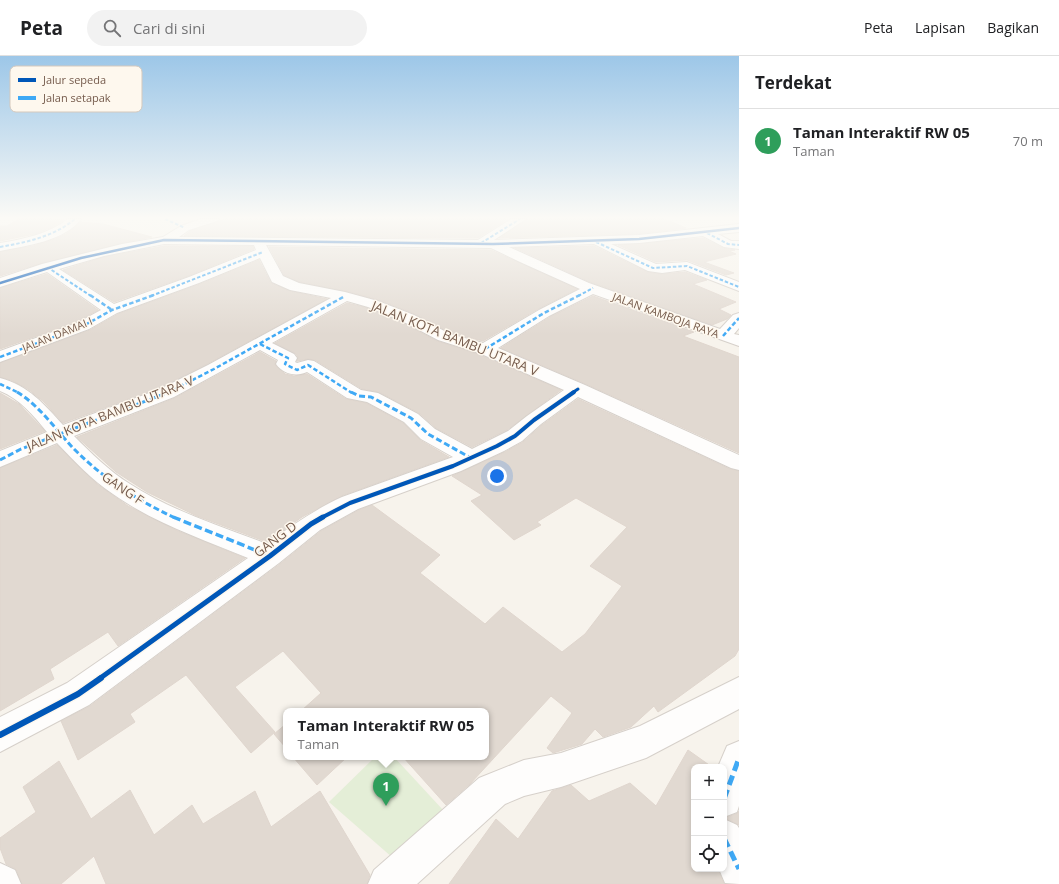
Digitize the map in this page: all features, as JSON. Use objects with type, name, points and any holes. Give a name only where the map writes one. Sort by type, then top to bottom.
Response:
[{"type":"street","points":[[0,283],[81,258]]},
{"type":"street","name":"JALAN DAMAI I","points":[[0,357],[83,326],[112,310],[194,280],[237,258]]},
{"type":"street","name":"JALAN KOTA BAMBU UTARA V","points":[[266,258],[277,279],[295,287],[345,296],[373,304],[408,318],[434,332],[458,342],[485,349],[578,389],[739,463]]},
{"type":"street","name":"JALAN KAMBOJA RAYA","points":[[516,258],[593,288],[739,341]]},
{"type":"street","points":[[630,258],[661,270],[687,266],[739,287]]},
{"type":"street","points":[[47,267],[112,310]]},
{"type":"street","points":[[485,349],[544,313],[593,288]]},
{"type":"street","name":"JALAN KOTA BAMBU UTARA V","points":[[0,460],[21,449],[61,435],[167,393],[214,370],[345,296]]},
{"type":"street","points":[[723,336],[739,318]]},
{"type":"street","points":[[260,344],[288,358],[285,364],[291,368],[297,370],[308,365],[354,394],[362,397],[371,397],[411,418],[428,434],[471,458]]},
{"type":"street","name":"GANG F","points":[[0,384],[19,393],[30,401],[61,435],[120,489],[154,509],[176,519],[270,556]]},
{"type":"street","name":"GANG D","points":[[0,735],[78,694],[270,556],[311,524],[350,503],[419,479],[471,458],[515,436],[534,420],[578,389]]},
{"type":"street","points":[[388,884],[492,791],[524,778],[561,770],[646,741],[739,692]]},
{"type":"street","points":[[727,791],[739,758]]},
{"type":"street","points":[[727,844],[739,869]]},
{"type":"green space","points":[[372,760],[397,760],[443,810],[393,858],[329,802]]},
{"type":"building","points":[[0,258],[63,258],[42,263],[0,276]]},
{"type":"building","points":[[102,258],[233,258],[188,276],[114,302],[63,270]]},
{"type":"building","points":[[275,258],[508,258],[577,289],[538,309],[483,341],[451,333],[415,314],[379,300],[345,291],[299,282],[284,275]]},
{"type":"building","points":[[536,258],[618,258],[647,272],[662,274],[685,272],[707,280],[693,284],[736,302],[719,309],[731,315],[727,319],[712,325],[590,282]]},
{"type":"building","points":[[646,258],[721,258],[704,262],[734,273],[726,275],[687,260],[656,262]]},
{"type":"building","points":[[259,260],[271,283],[290,291],[327,299],[207,364],[159,388],[63,423],[44,402],[28,389],[11,380],[0,377],[0,363],[90,330],[118,314],[200,284]]},
{"type":"building","points":[[47,274],[98,310],[76,322],[0,349],[0,288]]},
{"type":"building","points":[[593,296],[694,332],[683,336],[739,357],[739,453],[586,384],[501,348],[550,317]]},
{"type":"building","points":[[347,303],[368,308],[401,322],[437,341],[478,354],[561,390],[507,430],[472,447],[436,428],[419,413],[379,392],[362,389],[315,360],[308,359],[297,361],[298,357],[295,353],[275,343]]},
{"type":"building","points":[[260,352],[276,361],[275,365],[285,374],[294,376],[307,374],[346,399],[366,403],[403,423],[420,440],[449,457],[341,496],[302,517],[267,542],[197,516],[147,492],[116,472],[77,437],[175,398]]},
{"type":"building","points":[[0,393],[19,404],[45,431],[0,449]]},
{"type":"building","points":[[578,399],[730,469],[739,471],[739,649],[735,656],[658,712],[654,706],[631,727],[603,737],[595,729],[582,744],[553,753],[547,748],[572,713],[551,696],[470,784],[446,805],[406,760],[489,760],[489,708],[304,708],[321,693],[283,651],[235,687],[275,732],[251,753],[186,675],[130,714],[135,722],[78,760],[61,721],[90,706],[280,564],[321,531],[359,510],[372,505],[440,555],[420,573],[485,624],[503,607],[562,652],[585,634],[622,586],[590,566],[627,527],[576,498],[537,522],[541,525],[514,540],[471,501],[482,495],[452,476],[505,452],[523,442],[542,425]]},
{"type":"building","points":[[57,445],[97,484],[128,506],[178,531],[245,558],[118,646],[108,632],[50,669],[54,679],[0,711],[0,468]]},
{"type":"building","points":[[283,726],[283,744],[274,734]]},
{"type":"building","points":[[688,750],[708,764],[691,764],[691,872],[719,872],[724,884],[449,884],[496,819],[518,839],[552,791],[571,785],[589,801],[630,783],[656,806]]},
{"type":"building","points":[[296,760],[344,760],[317,785]]},
{"type":"building","points":[[59,761],[91,819],[130,790],[154,835],[192,805],[203,824],[255,791],[271,827],[320,791],[370,875],[367,884],[106,884],[94,856],[61,884],[22,884],[16,869],[6,864],[0,848],[0,838],[36,812],[23,787]]},
{"type":"building","points":[[739,811],[739,825],[727,819],[727,817],[738,813]]},
{"type":"marked path","points":[[0,357],[83,326],[112,310],[194,280],[249,258]]},
{"type":"marked path","points":[[630,258],[657,269],[687,266],[739,287]]},
{"type":"marked path","points":[[47,267],[112,310]]},
{"type":"marked path","points":[[485,349],[544,313],[593,288]]},
{"type":"marked path","points":[[0,460],[21,449],[167,393],[214,369],[345,296]]},
{"type":"marked path","points":[[723,336],[739,318]]},
{"type":"marked path","points":[[260,344],[288,358],[285,364],[297,370],[308,365],[354,394],[371,397],[411,418],[428,434],[471,458]]},
{"type":"marked path","points":[[0,384],[17,392],[31,402],[83,457],[105,477],[138,500],[174,518],[270,556]]},
{"type":"marked path","points":[[727,791],[739,758]]},
{"type":"marked path","points":[[727,844],[739,869]]},
{"type":"cycle path","points":[[0,283],[82,258]]},
{"type":"cycle path","points":[[0,735],[78,694],[270,556],[311,524],[350,503],[453,466],[497,446],[515,436],[534,420],[578,389]]},
{"type":"place","name":"Taman Interaktif RW 05","points":[[386,806]]}]
